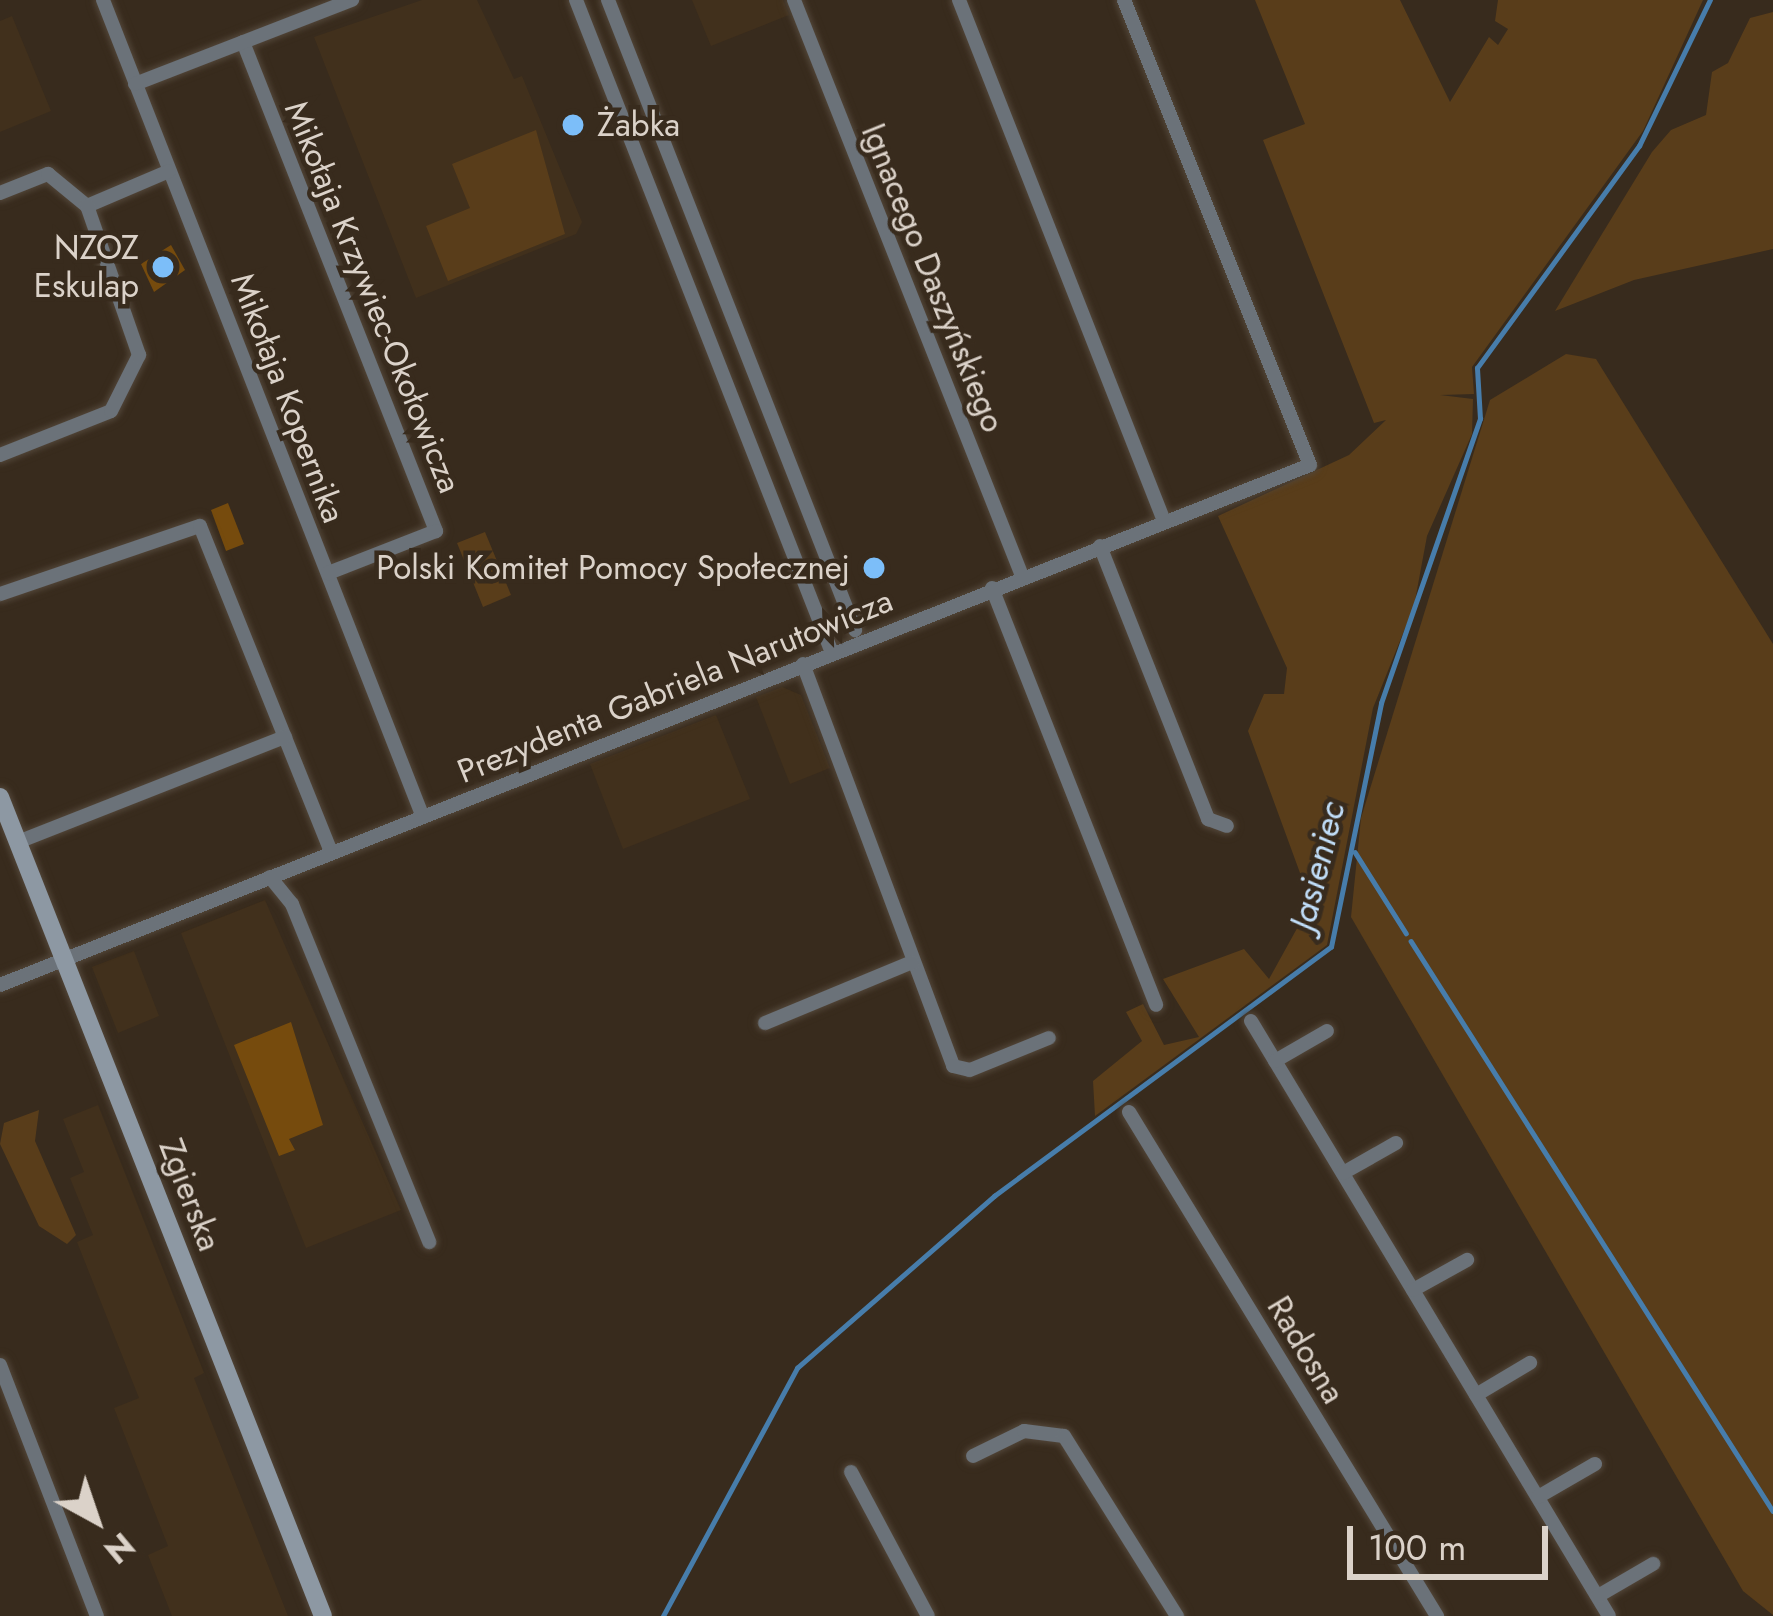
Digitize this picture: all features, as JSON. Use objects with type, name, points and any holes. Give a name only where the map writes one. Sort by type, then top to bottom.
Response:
[{"type":"main road","name":"Zgierska","points":[[0,797],[323,1616]]},
{"type":"street","name":"Mikołaja Kopernika","points":[[103,0],[422,815]]},
{"type":"street","points":[[135,84],[352,0]]},
{"type":"street","points":[[576,0],[832,653]]},
{"type":"street","points":[[608,0],[855,630]]},
{"type":"street","name":"Ignacego Daszyńskiego","points":[[794,0],[1022,576]]},
{"type":"street","points":[[959,0],[1164,521]]},
{"type":"street","name":"Prezydenta Gabriela Narutowicza","points":[[0,985],[1310,465],[1124,0]]},
{"type":"street","name":"Mikołaja Krzywiec-Okołowicza","points":[[243,42],[436,531],[328,573]]},
{"type":"street","points":[[87,206],[170,171]]},
{"type":"street","points":[[0,194],[48,174],[87,206],[139,355],[111,411],[0,455]]},
{"type":"street","points":[[660,220],[689,208]]},
{"type":"street","points":[[0,593],[197,524],[331,852]]},
{"type":"street","points":[[1100,546],[1208,819],[1227,826]]},
{"type":"street","points":[[808,595],[837,583]]},
{"type":"street","points":[[992,588],[1156,1005]]},
{"type":"street","points":[[803,664],[912,962],[960,1072],[1049,1038]]},
{"type":"street","points":[[18,842],[286,737]]},
{"type":"street","points":[[270,877],[292,904],[429,1242]]},
{"type":"street","points":[[765,1023],[912,962]]},
{"type":"street","points":[[1251,1021],[1610,1616]]},
{"type":"street","points":[[1275,1060],[1327,1031]]},
{"type":"street","name":"Radosna","points":[[1129,1112],[1436,1616]]},
{"type":"street","points":[[1343,1173],[1396,1143]]},
{"type":"street","points":[[1413,1290],[1467,1260]]},
{"type":"street","points":[[1476,1395],[1530,1363]]},
{"type":"street","points":[[0,1365],[97,1616]]},
{"type":"street","points":[[974,1456],[1024,1431],[1064,1436],[1177,1616]]},
{"type":"street","points":[[1538,1497],[1595,1464]]},
{"type":"street","points":[[851,1472],[928,1616]]},
{"type":"street","points":[[1598,1596],[1653,1564]]},
{"type":"shaded area","points":[[422,0],[477,0],[514,79],[522,76],[582,222],[576,234],[416,298],[314,37]]},
{"type":"shaded area","points":[[692,0],[783,0],[789,15],[711,46]]},
{"type":"shaded area","points":[[1255,0],[1400,0],[1450,102],[1489,37],[1498,45],[1508,29],[1495,21],[1498,0],[1703,0],[1643,131],[1472,367],[1474,394],[1440,395],[1473,399],[1472,434],[1427,536],[1414,606],[1373,708],[1327,945],[1095,1116],[1093,1081],[1142,1041],[1126,1012],[1143,1004],[1164,1045],[1199,1037],[1163,979],[1244,949],[1269,979],[1311,903],[1248,731],[1264,694],[1284,694],[1287,668],[1218,516],[1349,455],[1386,420],[1374,423],[1263,140],[1305,124]]},
{"type":"shaded area","points":[[1773,12],[1773,249],[1634,280],[1555,311],[1652,152],[1671,130],[1706,115],[1712,72],[1728,63],[1750,18]]},
{"type":"shaded area","points":[[12,16],[51,111],[0,132],[0,21]]},
{"type":"shaded area","points":[[536,130],[565,234],[448,281],[426,226],[470,208],[452,164]]},
{"type":"shaded area","points":[[1566,354],[1596,359],[1773,644],[1773,1615],[1743,1591],[1351,917],[1361,818],[1490,400]]},
{"type":"shaded area","points":[[485,532],[511,595],[483,607],[457,543]]},
{"type":"shaded area","points":[[782,687],[801,695],[830,768],[790,784],[756,697]]},
{"type":"shaded area","points":[[716,715],[750,799],[623,849],[590,764]]},
{"type":"shaded area","points":[[265,900],[401,1210],[306,1248],[181,933]]},
{"type":"shaded area","points":[[134,951],[159,1016],[118,1033],[92,967]]},
{"type":"shaded area","points":[[98,1105],[204,1373],[194,1378],[288,1616],[172,1616],[148,1555],[168,1546],[114,1408],[139,1398],[77,1242],[93,1235],[70,1178],[84,1172],[63,1119]]},
{"type":"shaded area","points":[[39,1110],[35,1141],[76,1235],[67,1244],[39,1226],[0,1144],[4,1123]]},
{"type":"building","name":"NZOZ Eskulap","points":[[171,245],[185,270],[154,292],[141,264]]},
{"type":"building","points":[[228,503],[244,544],[226,551],[211,510]]},
{"type":"building","points":[[291,1022],[323,1125],[289,1139],[295,1150],[279,1156],[234,1045]]},
{"type":"waterway","name":"Jasieniec","points":[[663,1616],[797,1368],[994,1196],[1331,947],[1381,703],[1480,419],[1477,368],[1639,146],[1710,0]]},
{"type":"waterway","points":[[1355,852],[1406,933]]},
{"type":"waterway","points":[[1411,941],[1773,1511]]},
{"type":"place","name":"Żabka","points":[[573,125]]},
{"type":"place","name":"NZOZ Eskulap","points":[[163,267]]},
{"type":"place","name":"Polski Komitet Pomocy Społecznej","points":[[874,568]]}]
